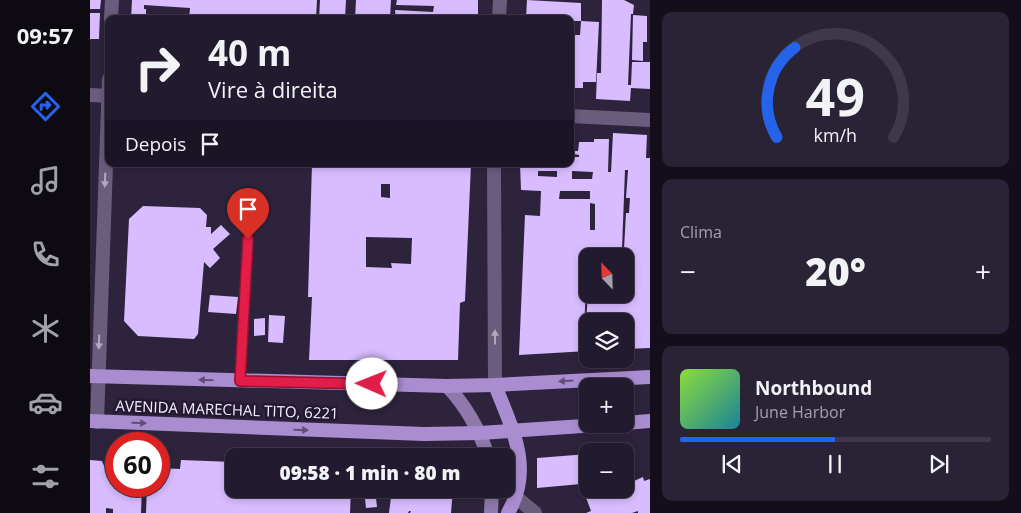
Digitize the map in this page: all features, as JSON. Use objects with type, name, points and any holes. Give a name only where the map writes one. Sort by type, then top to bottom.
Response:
[{"type":"main road","points":[[94,376],[447,386],[650,377]]},
{"type":"main road","points":[[495,385],[513,431],[520,456],[521,470],[517,498],[508,513]]},
{"type":"main road","points":[[447,386],[471,415],[485,448]]},
{"type":"main road","points":[[634,422],[650,421]]},
{"type":"main road","name":"AVENIDA MARECHAL TITO, 6221","points":[[93,422],[424,434],[480,433],[579,426]]},
{"type":"main road","points":[[491,513],[492,498]]},
{"type":"street","points":[[112,0],[112,15]]},
{"type":"street","points":[[499,15],[500,0]]},
{"type":"street","points":[[90,95],[105,96]]},
{"type":"street","points":[[574,116],[650,120]]},
{"type":"street","points":[[93,422],[105,156]]},
{"type":"street","points":[[494,167],[495,385]]},
{"type":"street","points":[[517,498],[535,513]]},
{"type":"lane","points":[[240,381],[248,239]]},
{"type":"building","points":[[90,0],[101,0],[100,9],[90,9]]},
{"type":"building","points":[[132,0],[317,0],[316,15],[189,15],[190,8],[144,5],[146,15],[131,15]]},
{"type":"building","points":[[320,0],[346,0],[345,15],[319,15]]},
{"type":"building","points":[[356,0],[391,0],[390,15],[355,15]]},
{"type":"building","points":[[397,0],[478,0],[478,14],[396,15],[395,10],[433,12],[434,6],[396,5]]},
{"type":"building","points":[[527,0],[581,3],[581,21],[574,21],[574,15],[526,15]]},
{"type":"building","points":[[602,0],[624,0],[634,5],[633,14],[631,14],[628,85],[631,85],[632,62],[650,62],[650,89],[631,88],[630,101],[596,99],[597,73],[601,73]]},
{"type":"building","points":[[90,13],[100,13],[99,39],[90,39]]},
{"type":"building","points":[[633,15],[647,16],[647,42],[643,42],[643,61],[632,60]]},
{"type":"building","points":[[581,21],[599,22],[596,82],[583,82],[583,88],[574,88],[574,35],[580,35]]},
{"type":"building","points":[[613,133],[647,135],[646,158],[650,158],[650,348],[634,349],[634,313],[587,313],[587,303],[634,303],[634,248],[624,248],[626,213],[629,213],[630,198],[626,198],[628,170],[625,170],[622,248],[579,248],[579,303],[585,303],[585,313],[579,313],[579,352],[519,355],[525,215],[540,216],[541,191],[521,190],[520,167],[574,167],[574,157],[579,157],[579,155],[574,154],[575,151],[578,151],[579,142],[609,139],[608,172],[611,172]],"holes":[[[538,171],[557,171],[557,177],[538,176]],[[572,171],[593,172],[592,179],[572,179]],[[560,191],[590,191],[590,199],[559,199]],[[590,203],[595,204],[595,230],[590,230]]]},
{"type":"building","points":[[312,167],[471,167],[465,301],[460,303],[458,360],[309,360],[312,297],[308,297]],"holes":[[[381,184],[390,184],[390,198],[381,197]],[[366,237],[412,238],[411,264],[391,263],[392,268],[366,267]]]},
{"type":"building","points":[[143,206],[200,208],[207,215],[206,227],[211,227],[211,234],[221,225],[230,234],[213,249],[220,258],[210,268],[204,262],[198,334],[194,339],[138,336],[124,321],[129,219]]},
{"type":"building","points":[[210,295],[238,297],[236,314],[208,312]]},
{"type":"building","points":[[269,315],[285,316],[283,343],[268,342]]},
{"type":"building","points":[[265,318],[265,335],[254,336],[254,319]]},
{"type":"building","points":[[579,455],[579,484],[537,488],[537,458]]},
{"type":"building","points":[[90,460],[102,461],[105,468],[105,497],[142,497],[141,513],[113,513],[113,509],[106,508],[106,513],[90,513]]},
{"type":"building","points":[[181,460],[225,462],[225,498],[351,498],[350,513],[146,513],[147,497],[170,497],[170,469],[180,469]]},
{"type":"building","points":[[643,477],[644,481],[650,479],[650,513],[638,513],[638,511],[632,513],[586,513],[591,511],[586,498],[634,498],[634,481]]},
{"type":"building","points":[[365,498],[376,498],[377,507],[366,508]]},
{"type":"building","points":[[391,498],[452,498],[451,513],[410,513],[411,511],[409,511],[408,513],[389,513]]},
{"type":"route","points":[[248,239],[240,381],[372,384]]}]
